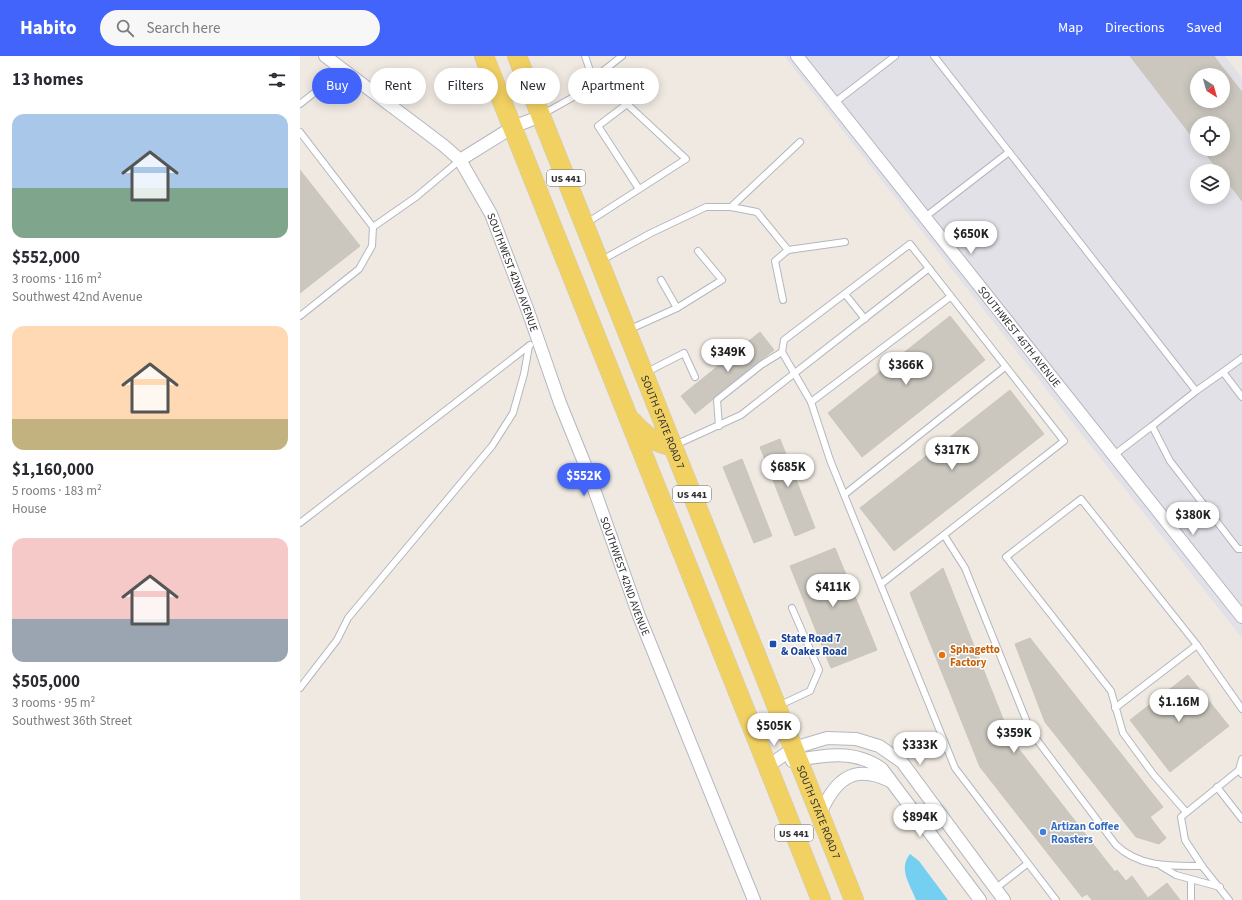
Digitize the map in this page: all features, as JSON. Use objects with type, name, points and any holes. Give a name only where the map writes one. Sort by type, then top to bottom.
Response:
[{"type":"main road","name":"US 441","points":[[484,56],[821,900]]},
{"type":"main road","name":"SOUTH STATE ROAD 7","points":[[517,56],[854,900]]},
{"type":"main road","points":[[628,415],[640,430],[651,439],[662,445],[673,446]]},
{"type":"street","name":"SOUTHWEST 42ND AVENUE","points":[[326,56],[341,68]]},
{"type":"street","name":"SOUTHWEST 46TH AVENUE","points":[[797,56],[1242,617]]},
{"type":"street","name":"SOUTHWEST 42ND AVENUE","points":[[362,84],[443,145],[460,160],[491,214],[533,342],[639,616],[754,900]]},
{"type":"street","points":[[460,160],[513,127],[541,116]]},
{"type":"street","points":[[768,766],[827,738],[856,739],[879,746],[902,762],[1004,900]]},
{"type":"street","points":[[796,754],[843,754],[859,757],[873,762],[882,769],[894,783],[980,900]]},
{"type":"street","points":[[820,814],[827,798],[836,786],[854,774],[866,773],[877,775],[894,783]]},
{"type":"street","points":[[964,878],[986,888],[996,888]]},
{"type":"lane","points":[[586,56],[590,68]]},
{"type":"lane","points":[[607,68],[622,56]]},
{"type":"lane","points":[[834,102],[895,56]]},
{"type":"lane","points":[[934,56],[1196,391]]},
{"type":"lane","points":[[300,104],[312,95]]},
{"type":"lane","points":[[541,116],[568,101]]},
{"type":"lane","points":[[584,225],[686,159],[627,104],[598,126],[639,189]]},
{"type":"lane","points":[[300,132],[373,228],[372,246],[359,269],[300,316]]},
{"type":"lane","points":[[731,207],[800,142]]},
{"type":"lane","points":[[925,217],[1009,152]]},
{"type":"lane","points":[[373,228],[416,197],[460,160]]},
{"type":"lane","points":[[599,262],[651,233],[706,207],[731,207],[757,212],[788,250]]},
{"type":"lane","points":[[783,300],[776,261],[788,250],[845,242]]},
{"type":"lane","points":[[881,584],[1064,441],[928,269],[910,244],[784,340],[782,352],[811,402],[845,494],[881,584],[955,768],[1056,900]]},
{"type":"lane","points":[[627,331],[677,308],[722,280],[698,251]]},
{"type":"lane","points":[[673,446],[741,415],[928,269]]},
{"type":"lane","points":[[661,280],[677,308]]},
{"type":"lane","points":[[845,294],[865,319]]},
{"type":"lane","points":[[811,402],[950,297]]},
{"type":"lane","points":[[300,523],[533,342]]},
{"type":"lane","points":[[300,688],[337,640],[348,618],[492,446],[513,413],[533,342]]},
{"type":"lane","points":[[719,426],[717,400],[761,365],[782,352]]},
{"type":"lane","points":[[644,374],[684,353],[695,377]]},
{"type":"lane","points":[[1114,455],[1196,391],[1242,358]]},
{"type":"lane","points":[[845,494],[1005,367]]},
{"type":"lane","points":[[1224,372],[1242,396]]},
{"type":"lane","points":[[1152,426],[1170,461],[1238,549],[1242,549]]},
{"type":"lane","points":[[1186,812],[1153,774],[1123,733],[1111,691],[1006,557],[1081,499],[1197,645],[1242,709]]},
{"type":"lane","points":[[944,535],[965,568],[1031,732],[1116,845],[1128,855],[1160,866],[1176,875],[1191,881],[1220,887]]},
{"type":"lane","points":[[777,706],[810,691],[819,670],[792,608]]},
{"type":"lane","points":[[1115,708],[1197,645]]},
{"type":"lane","points":[[1229,900],[1202,866],[1185,840],[1181,817],[1217,787],[1240,772],[1242,759]]},
{"type":"lane","points":[[1217,787],[1242,819]]},
{"type":"lane","points":[[996,888],[1027,864]]},
{"type":"lane","points":[[1160,866],[1202,866]]},
{"type":"lane","points":[[1191,881],[1191,900]]},
{"type":"shaded area","points":[[784,56],[1225,56],[1242,78],[1242,638]]},
{"type":"water","points":[[910,854],[919,861],[948,900],[916,900],[905,871],[905,865]]},
{"type":"building","points":[[1130,56],[1214,56],[1223,68],[1190,68],[1190,108],[1230,108],[1230,77],[1242,92],[1242,201],[1230,185],[1230,164],[1214,164],[1207,156],[1230,156],[1230,116],[1190,116],[1190,134]]},
{"type":"building","points":[[300,170],[360,246],[300,293]]},
{"type":"building","points":[[950,316],[985,360],[862,457],[828,413]]},
{"type":"building","points":[[760,332],[774,350],[695,414],[681,396]]},
{"type":"building","points":[[1010,390],[1044,434],[894,551],[860,508]]},
{"type":"building","points":[[780,439],[815,528],[795,536],[760,447]]},
{"type":"building","points":[[742,459],[772,536],[754,543],[723,467]]},
{"type":"building","points":[[835,548],[877,650],[831,668],[790,566]]},
{"type":"building","points":[[943,568],[1011,739],[1115,872],[1117,870],[1126,881],[1132,876],[1148,898],[1167,883],[1180,900],[1092,900],[1087,894],[1082,897],[980,767],[910,593]]},
{"type":"building","points":[[1030,638],[1163,807],[1150,817],[1166,838],[1159,844],[1136,837],[1045,722],[1015,644]]},
{"type":"building","points":[[1188,675],[1229,726],[1170,772],[1130,720]]},
{"type":"place","name":"State Road 7 & Oakes Road","points":[[773,644]]},
{"type":"place","name":"Sphagetto Factory","points":[[942,655]]},
{"type":"place","name":"Artizan Coffee Roasters","points":[[1043,832]]}]
